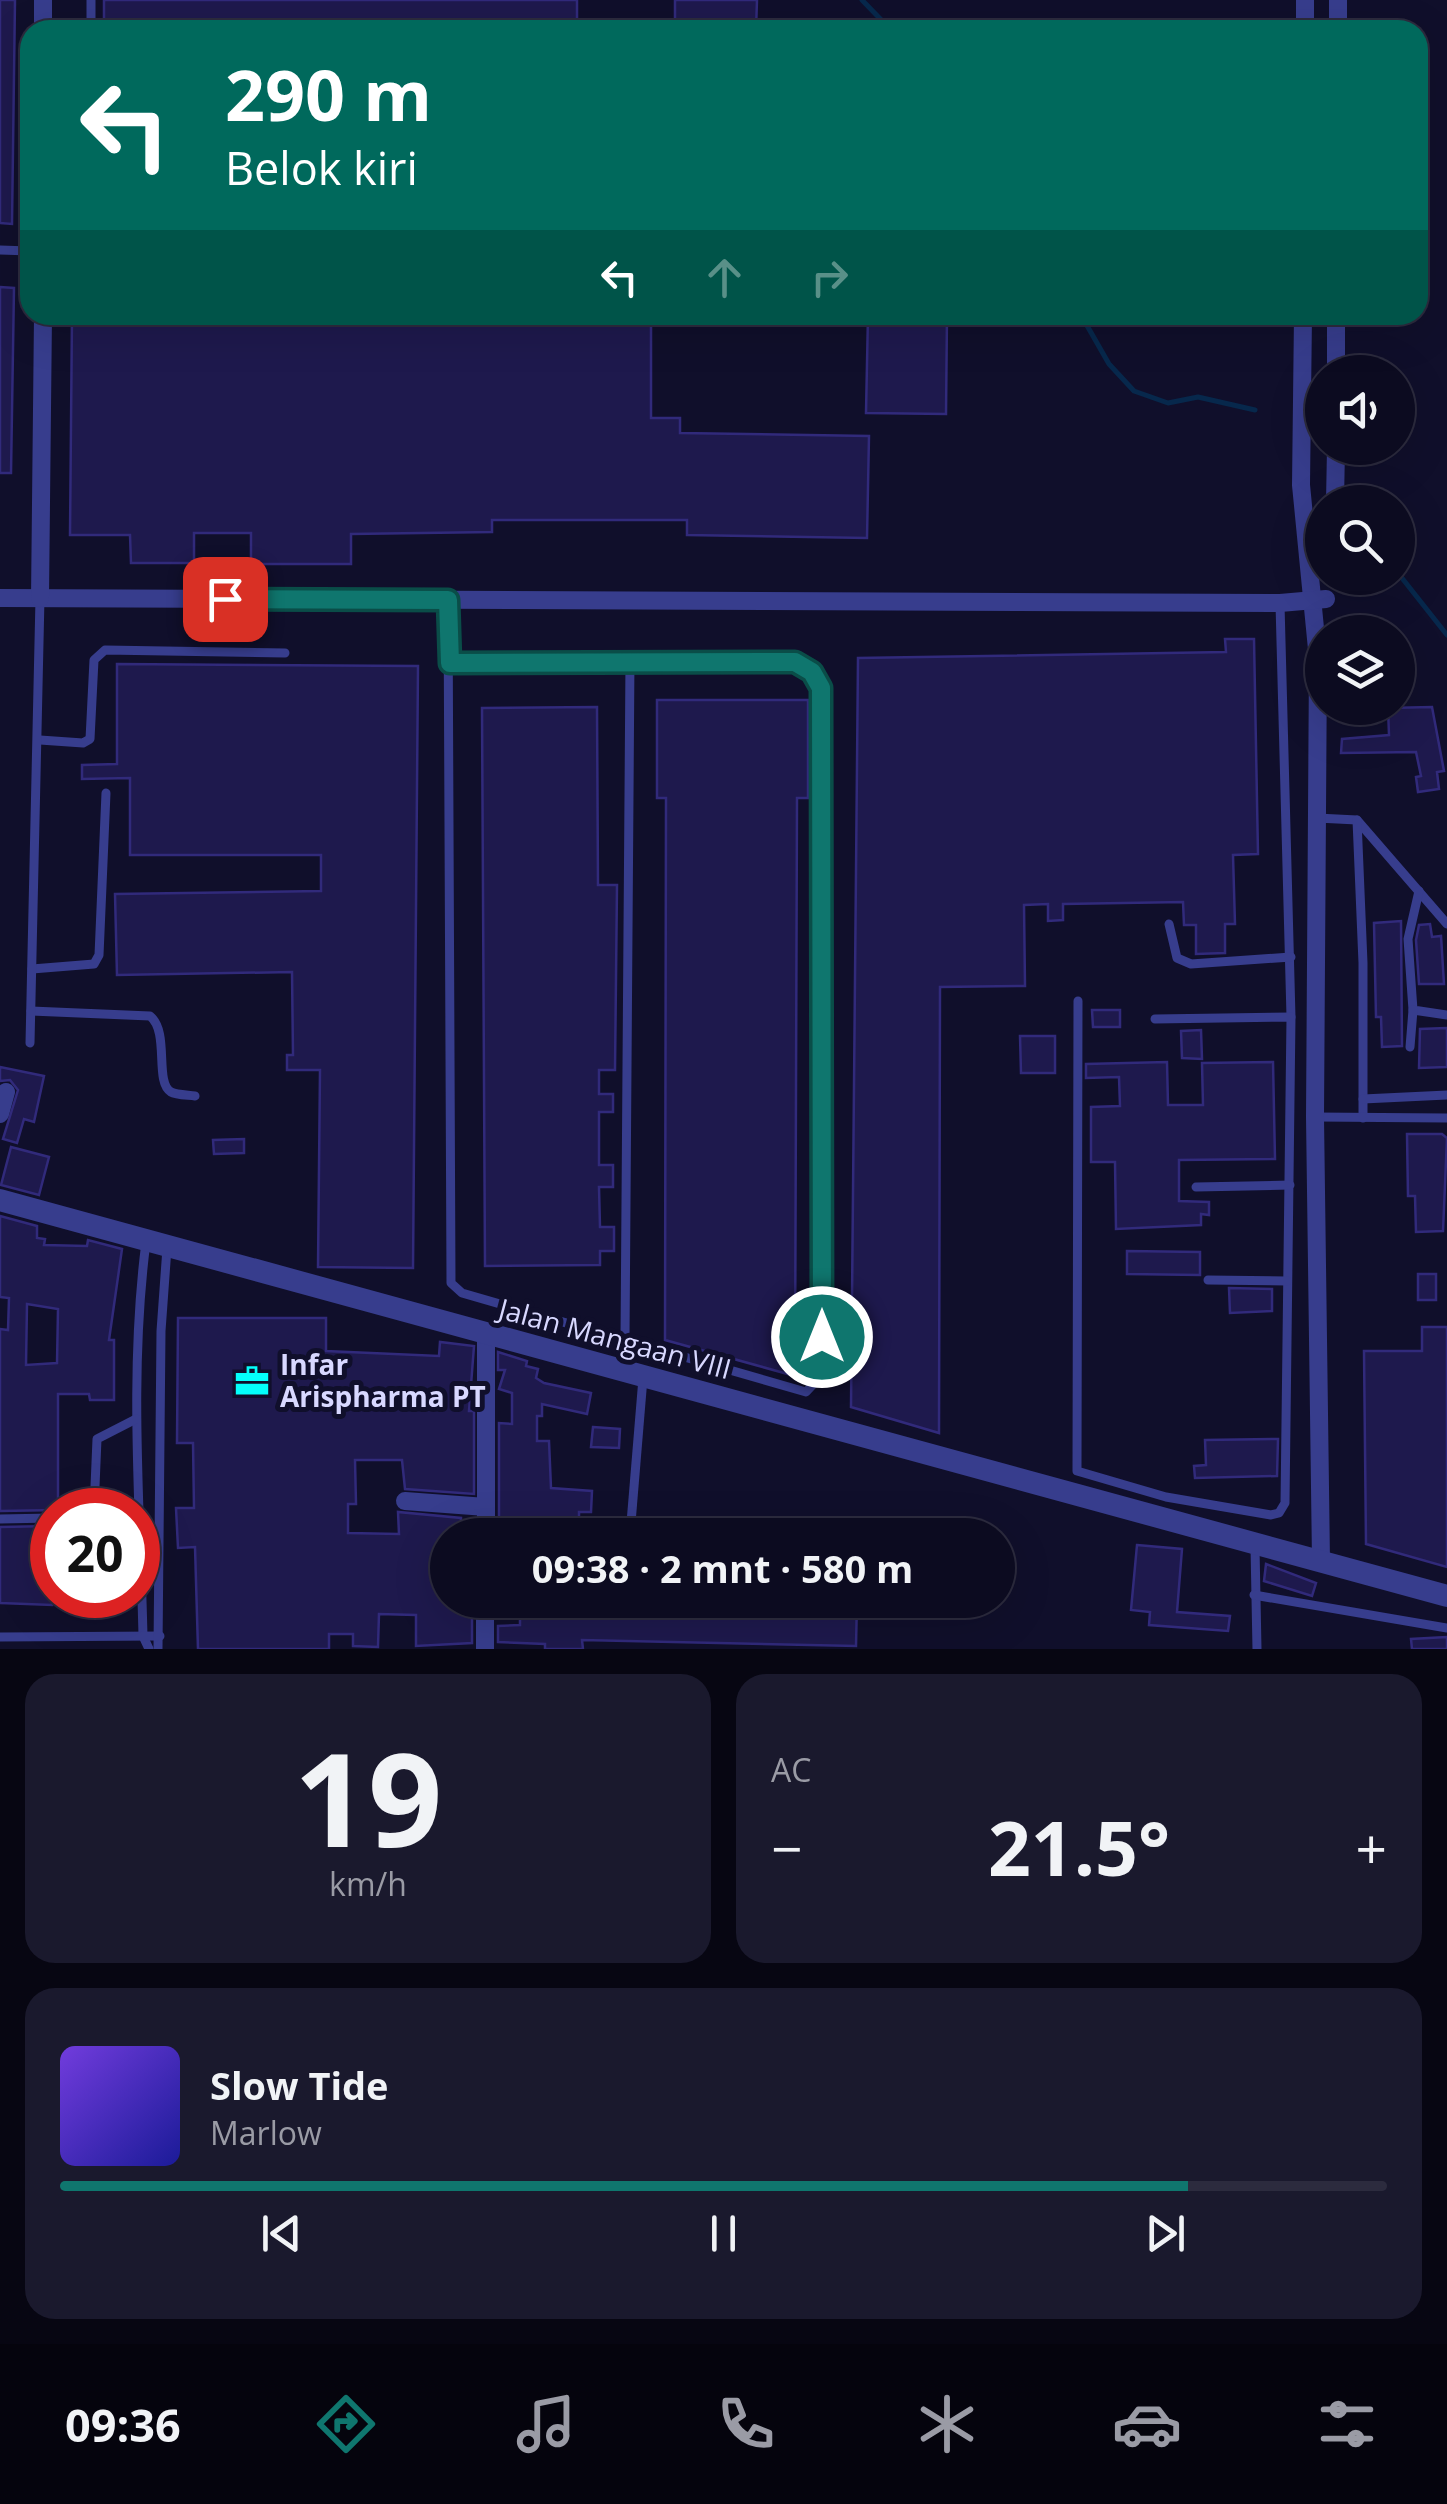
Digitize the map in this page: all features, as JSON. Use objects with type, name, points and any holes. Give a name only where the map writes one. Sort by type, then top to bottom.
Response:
[{"type":"street","points":[[40,598],[43,325]]},
{"type":"street","points":[[1303,325],[1301,485],[1318,615]]},
{"type":"street","points":[[1336,325],[1336,355]]},
{"type":"street","points":[[1319,600],[1322,595]]},
{"type":"street","points":[[0,598],[1280,603],[1319,600]]},
{"type":"street","points":[[1319,725],[1316,1117],[1321,1561]]},
{"type":"street","points":[[0,1114],[6,1092]]},
{"type":"street","name":"Jalan Mangaan VIII","points":[[0,1200],[1447,1596]]},
{"type":"street","points":[[486,1334],[486,1518]]},
{"type":"street","points":[[406,1502],[486,1507]]},
{"type":"street","points":[[485,1618],[485,1649]]},
{"type":"lane","points":[[30,1043],[40,740],[40,598]]},
{"type":"lane","points":[[448,600],[449,1277],[462,1293],[798,1392],[813,1390],[822,1375],[821,688],[812,672],[795,662],[630,659],[450,663]]},
{"type":"lane","points":[[1078,1001],[1077,1471],[1166,1497],[1257,1513],[1279,1512],[1285,1503],[1291,1016],[1280,603]]},
{"type":"lane","points":[[40,740],[83,743],[90,739],[94,660],[105,650],[285,653]]},
{"type":"lane","points":[[625,1339],[630,659]]},
{"type":"lane","points":[[32,969],[94,964],[100,956],[106,792]]},
{"type":"lane","points":[[1317,818],[1356,820],[1447,924]]},
{"type":"lane","points":[[1356,820],[1364,963],[1362,1118]]},
{"type":"lane","points":[[1410,1047],[1413,1010],[1408,938],[1419,891]]},
{"type":"lane","points":[[1168,924],[1177,958],[1191,964],[1291,958]]},
{"type":"lane","points":[[1413,1010],[1447,1015]]},
{"type":"lane","points":[[31,1011],[150,1016],[158,1022],[164,1085],[171,1092],[195,1096]]},
{"type":"lane","points":[[1154,1020],[1291,1016]]},
{"type":"lane","points":[[1363,1099],[1447,1095]]},
{"type":"lane","points":[[1316,1117],[1447,1118]]},
{"type":"lane","points":[[1196,1187],[1290,1185]]},
{"type":"lane","points":[[138,1488],[135,1330],[157,1245]]},
{"type":"lane","points":[[157,1245],[158,1488]]},
{"type":"lane","points":[[1208,1280],[1287,1281]]},
{"type":"lane","points":[[632,1518],[644,1378]]},
{"type":"lane","points":[[94,1488],[95,1442],[136,1418]]},
{"type":"lane","points":[[0,1519],[30,1518]]},
{"type":"lane","points":[[1255,1544],[1256,1649]]},
{"type":"lane","points":[[1254,1595],[1447,1628]]},
{"type":"lane","points":[[143,1618],[149,1649]]},
{"type":"lane","points":[[158,1649],[160,1618]]},
{"type":"lane","points":[[0,1638],[160,1636]]},
{"type":"building","points":[[0,0],[15,0],[12,224],[0,223]]},
{"type":"building","points":[[104,0],[577,0],[577,20],[104,20]]},
{"type":"building","points":[[675,0],[757,0],[756,20],[675,20]]},
{"type":"building","points":[[0,287],[14,288],[11,473],[0,473]]},
{"type":"building","points":[[72,325],[651,325],[651,418],[680,418],[680,433],[869,436],[867,538],[687,535],[687,520],[492,520],[492,532],[351,534],[351,564],[251,564],[251,533],[194,533],[194,563],[131,563],[130,535],[70,535]]},
{"type":"building","points":[[868,325],[947,325],[946,414],[866,413]]},
{"type":"building","points":[[1225,639],[1254,639],[1258,854],[1233,855],[1235,924],[1225,924],[1225,953],[1196,954],[1196,925],[1184,925],[1183,902],[1063,904],[1063,920],[1048,921],[1048,904],[1024,905],[1025,986],[940,987],[939,1433],[851,1407],[858,658],[1226,652]]},
{"type":"building","points":[[117,664],[418,666],[413,1268],[318,1267],[320,1070],[287,1070],[287,1055],[293,1055],[292,972],[117,975],[115,894],[321,891],[321,855],[130,855],[130,778],[82,779],[82,765],[117,764]]},
{"type":"building","points":[[657,700],[808,700],[808,798],[797,798],[795,1376],[665,1340],[666,798],[657,798]]},
{"type":"building","points":[[597,707],[598,885],[617,885],[615,1070],[599,1070],[599,1094],[613,1094],[613,1112],[599,1112],[599,1165],[613,1165],[613,1187],[599,1187],[600,1227],[614,1227],[614,1251],[600,1251],[600,1265],[485,1266],[482,708]]},
{"type":"building","points":[[1415,707],[1432,707],[1444,771],[1437,772],[1439,789],[1418,792],[1416,777],[1421,776],[1416,752],[1341,753],[1342,739],[1389,735],[1389,725],[1415,725]]},
{"type":"building","points":[[1401,921],[1402,1046],[1382,1047],[1381,1017],[1376,1017],[1374,923]]},
{"type":"building","points":[[1430,924],[1432,937],[1441,936],[1444,984],[1419,984],[1416,940],[1419,925]]},
{"type":"building","points":[[1092,1010],[1120,1010],[1120,1027],[1093,1027]]},
{"type":"building","points":[[1447,1028],[1447,1067],[1419,1068],[1420,1029]]},
{"type":"building","points":[[1201,1030],[1202,1059],[1182,1058],[1181,1031]]},
{"type":"building","points":[[1020,1036],[1055,1036],[1055,1073],[1021,1073]]},
{"type":"building","points":[[1167,1062],[1168,1105],[1203,1105],[1202,1063],[1273,1062],[1275,1159],[1179,1160],[1179,1201],[1209,1202],[1209,1215],[1201,1214],[1201,1225],[1116,1229],[1115,1162],[1091,1162],[1091,1107],[1120,1106],[1119,1077],[1086,1078],[1086,1064]]},
{"type":"building","points":[[0,1067],[44,1076],[34,1122],[24,1119],[17,1143],[3,1139],[18,1090],[10,1080],[0,1081]]},
{"type":"building","points":[[1407,1134],[1442,1134],[1447,1138],[1443,1231],[1416,1232],[1415,1196],[1408,1196]]},
{"type":"building","points":[[244,1139],[244,1153],[214,1154],[213,1140]]},
{"type":"building","points":[[11,1147],[49,1157],[39,1195],[1,1185]]},
{"type":"building","points":[[0,1216],[37,1226],[37,1238],[45,1239],[44,1245],[87,1246],[88,1240],[122,1249],[109,1340],[114,1340],[114,1400],[90,1400],[89,1394],[58,1394],[58,1488],[30,1488],[30,1510],[0,1511],[0,1329],[8,1330],[9,1298],[0,1297]],"holes":[[[27,1304],[58,1309],[57,1363],[26,1365]]]},
{"type":"building","points":[[1127,1251],[1200,1252],[1200,1275],[1127,1274]]},
{"type":"building","points":[[1418,1274],[1436,1274],[1436,1300],[1418,1300]]},
{"type":"building","points":[[1229,1288],[1272,1289],[1272,1311],[1230,1313]]},
{"type":"building","points":[[178,1318],[326,1318],[326,1351],[439,1356],[440,1342],[474,1346],[469,1411],[474,1411],[474,1494],[405,1489],[402,1460],[355,1460],[356,1504],[348,1504],[348,1533],[399,1534],[398,1512],[461,1518],[430,1518],[430,1618],[472,1618],[472,1643],[416,1646],[416,1615],[379,1614],[378,1647],[353,1646],[353,1634],[329,1634],[329,1649],[198,1649],[195,1547],[178,1548],[176,1508],[194,1508],[193,1443],[177,1443]]},
{"type":"building","points":[[1422,1327],[1447,1327],[1447,1567],[1366,1544],[1364,1351],[1422,1351]]},
{"type":"building","points":[[498,1352],[527,1361],[526,1366],[538,1369],[536,1378],[544,1383],[591,1393],[587,1414],[542,1404],[542,1416],[537,1416],[537,1441],[549,1441],[551,1488],[592,1491],[591,1512],[579,1512],[579,1518],[499,1518],[499,1423],[512,1424],[512,1393],[499,1389],[505,1370],[498,1370]]},
{"type":"building","points":[[593,1427],[620,1429],[619,1448],[591,1447]]},
{"type":"building","points":[[1278,1439],[1277,1476],[1195,1478],[1194,1466],[1206,1465],[1205,1440]]},
{"type":"building","points":[[30,1526],[30,1604],[0,1603],[0,1527]]},
{"type":"building","points":[[1137,1545],[1182,1549],[1177,1612],[1230,1616],[1228,1631],[1149,1625],[1150,1612],[1131,1610]]},
{"type":"building","points":[[1266,1564],[1316,1583],[1312,1596],[1264,1581]]},
{"type":"building","points":[[520,1618],[857,1618],[856,1646],[582,1640],[583,1649],[545,1649],[545,1644],[498,1642],[498,1626],[520,1625]]},
{"type":"building","points":[[1447,1637],[1447,1649],[1412,1649],[1411,1639]]},
{"type":"waterway","points":[[862,0],[881,20]]},
{"type":"waterway","points":[[1087,325],[1109,364],[1134,391],[1168,403],[1198,397],[1255,410]]},
{"type":"waterway","points":[[1415,595],[1447,635]]},
{"type":"place","name":"Infar Arispharma PT","points":[[252,1381]]},
{"type":"route","points":[[225,599],[448,600],[450,663],[630,659],[795,662],[819,680],[822,1337]]}]
